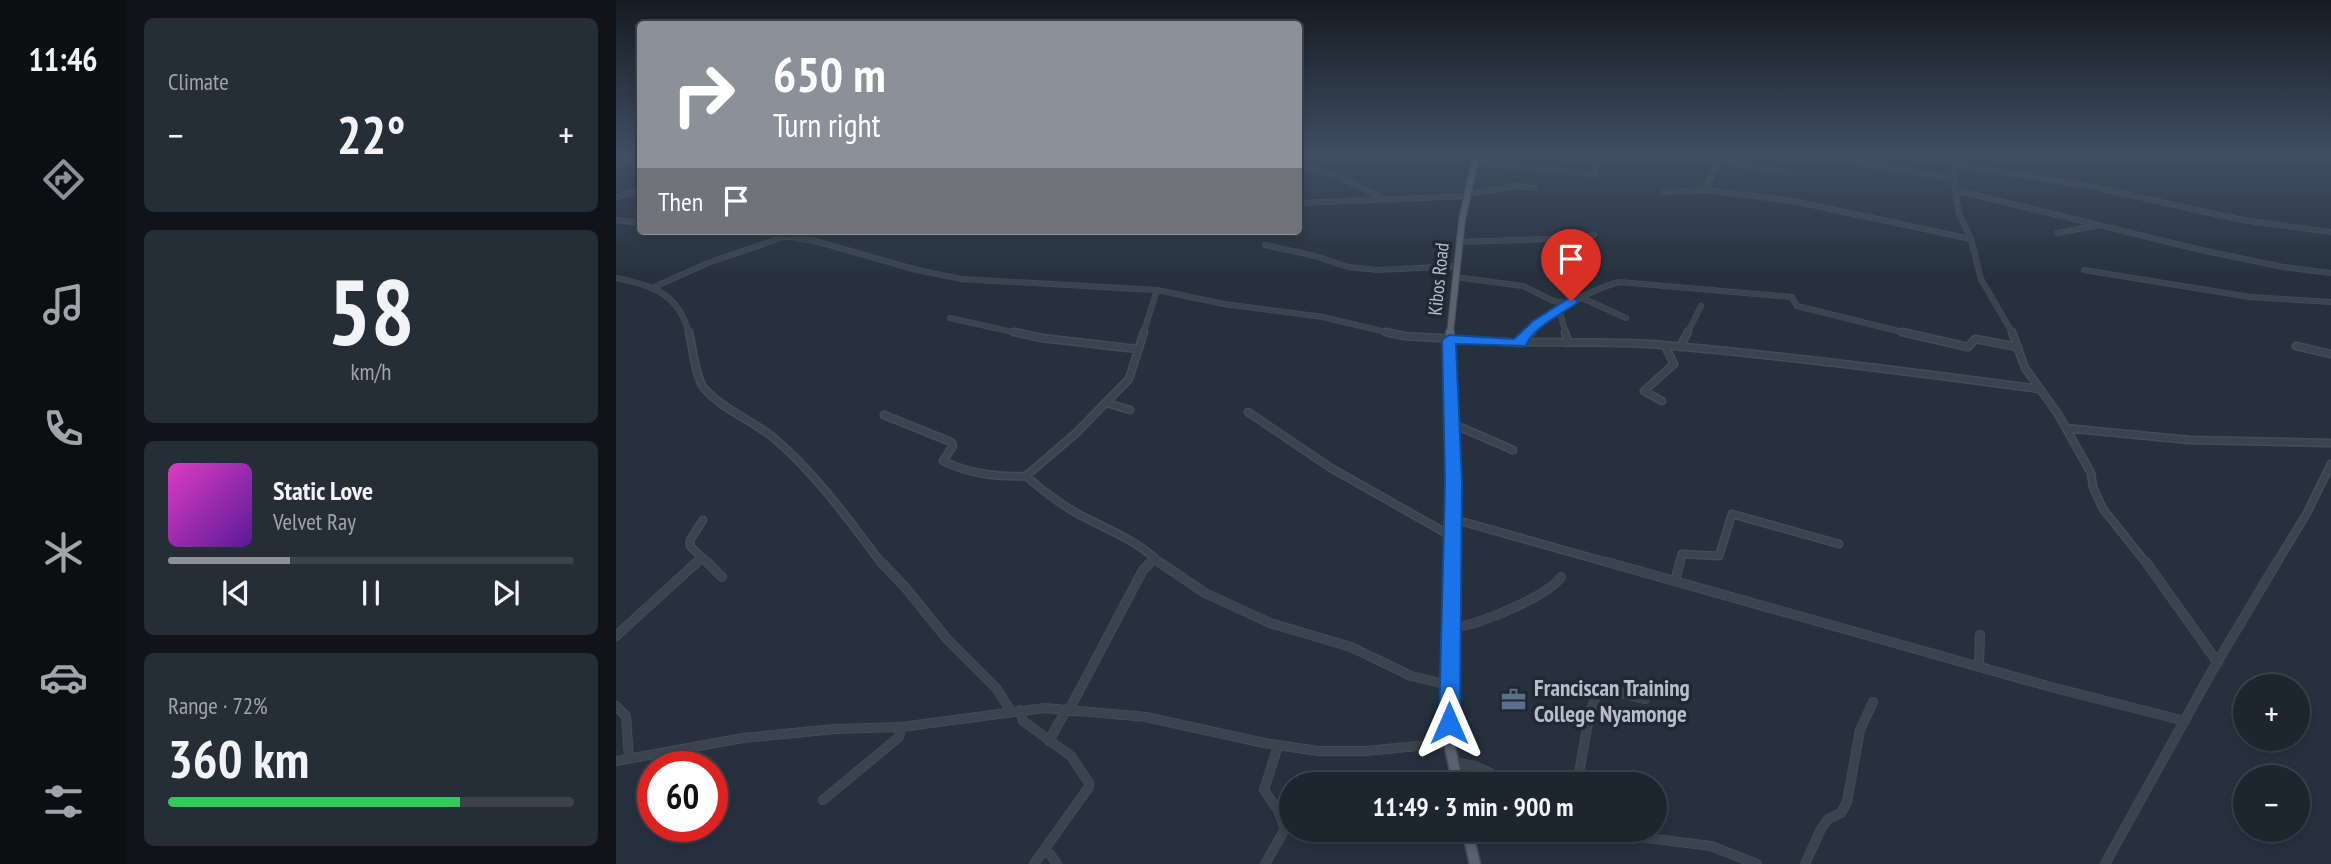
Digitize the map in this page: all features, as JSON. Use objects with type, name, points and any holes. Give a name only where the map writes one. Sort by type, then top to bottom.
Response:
[{"type":"main road","name":"Kibos Road","points":[[1455,772],[1449,743],[1453,424],[1449,340],[1459,242],[1469,196]]},
{"type":"main road","points":[[1470,842],[1475,864]]},
{"type":"street","points":[[1378,196],[1388,201]]},
{"type":"street","points":[[1302,204],[1451,196]]},
{"type":"street","points":[[1755,196],[1793,201],[1970,239]]},
{"type":"street","points":[[1956,196],[1959,214],[1984,284],[2011,328],[2025,369],[2066,428],[2092,476],[2093,487],[2103,509],[2162,582],[2218,663]]},
{"type":"street","points":[[1987,196],[2223,255],[2295,270],[2331,273]]},
{"type":"street","points":[[2134,196],[2247,220],[2331,232]]},
{"type":"street","points":[[616,220],[637,223]]},
{"type":"street","points":[[2057,233],[2102,225]]},
{"type":"street","points":[[780,235],[835,245],[917,270],[962,279],[1157,290],[1224,304],[1323,317],[1388,333],[1449,340],[1664,346],[1784,359],[1851,362],[2039,389]]},
{"type":"street","points":[[1459,242],[1560,237],[1588,239],[1594,235]]},
{"type":"street","points":[[654,287],[704,263],[788,236]]},
{"type":"street","points":[[1265,245],[1315,256],[1348,267],[1378,270],[1456,267]]},
{"type":"street","points":[[2084,270],[2250,297],[2331,302]]},
{"type":"street","points":[[1455,277],[1523,286],[1553,301],[1567,303]]},
{"type":"street","points":[[616,278],[654,287],[680,309],[686,320],[702,387],[721,404],[772,437],[794,457],[826,491],[883,565],[905,587],[947,639],[997,689],[1023,721],[1080,766],[1088,787],[1034,864]]},
{"type":"street","points":[[1521,343],[1521,339],[1567,303],[1592,290],[1624,282],[1792,297],[1797,306],[1952,344],[1968,347],[1975,339],[1980,338],[2018,347]]},
{"type":"street","points":[[884,415],[951,442],[953,446],[943,461],[963,471],[988,478],[1026,476],[1107,403],[1131,376],[1157,290]]},
{"type":"street","points":[[1580,297],[1626,318]]},
{"type":"street","points":[[1680,348],[1702,306]]},
{"type":"street","points":[[1559,309],[1569,343]]},
{"type":"street","points":[[950,318],[1042,338],[1137,349]]},
{"type":"street","points":[[1662,401],[1644,391],[1674,365],[1664,346]]},
{"type":"street","points":[[2296,346],[2331,354]]},
{"type":"street","points":[[1107,403],[1130,410]]},
{"type":"street","points":[[1248,412],[1331,468],[1453,537]]},
{"type":"street","points":[[1453,424],[1513,450]]},
{"type":"street","points":[[2066,428],[2189,440],[2331,443]]},
{"type":"street","points":[[2105,864],[2218,663],[2307,513],[2331,464]]},
{"type":"street","points":[[1026,476],[1046,494],[1084,518],[1145,548],[1205,593],[1270,623],[1351,647],[1420,679],[1450,685]]},
{"type":"street","points":[[1675,581],[1682,554],[1719,556],[1731,514],[1839,544]]},
{"type":"street","points":[[1453,519],[2185,721]]},
{"type":"street","points":[[703,520],[690,542],[692,550],[722,577]]},
{"type":"street","points":[[1049,741],[1143,570],[1155,558]]},
{"type":"street","points":[[616,636],[701,559]]},
{"type":"street","points":[[1451,628],[1491,620],[1519,603],[1552,589],[1561,577]]},
{"type":"street","points":[[1979,666],[1980,635]]},
{"type":"street","points":[[1579,772],[1589,717],[1598,688],[1645,699]]},
{"type":"street","points":[[1805,864],[1828,819],[1841,813],[1847,802],[1860,730],[1873,702]]},
{"type":"street","points":[[616,705],[626,716],[629,727],[629,759]]},
{"type":"street","points":[[616,761],[743,738],[835,729],[901,727],[1016,711],[1068,710],[1146,717],[1278,746],[1338,752],[1449,743]]},
{"type":"street","points":[[823,800],[899,737],[901,727]]},
{"type":"street","points":[[1265,864],[1285,830],[1278,810],[1264,790],[1278,746]]},
{"type":"street","points":[[1453,762],[1475,766],[1488,772]]},
{"type":"street","points":[[1667,840],[1711,846],[1756,864]]},
{"type":"street","points":[[1043,852],[1050,854],[1057,864]]},
{"type":"place","name":"Franciscan Training College Nyamonge","points":[[1514,700]]},
{"type":"route","points":[[1449,723],[1453,482],[1449,340],[1521,343],[1519,341],[1538,324],[1571,301]]}]
